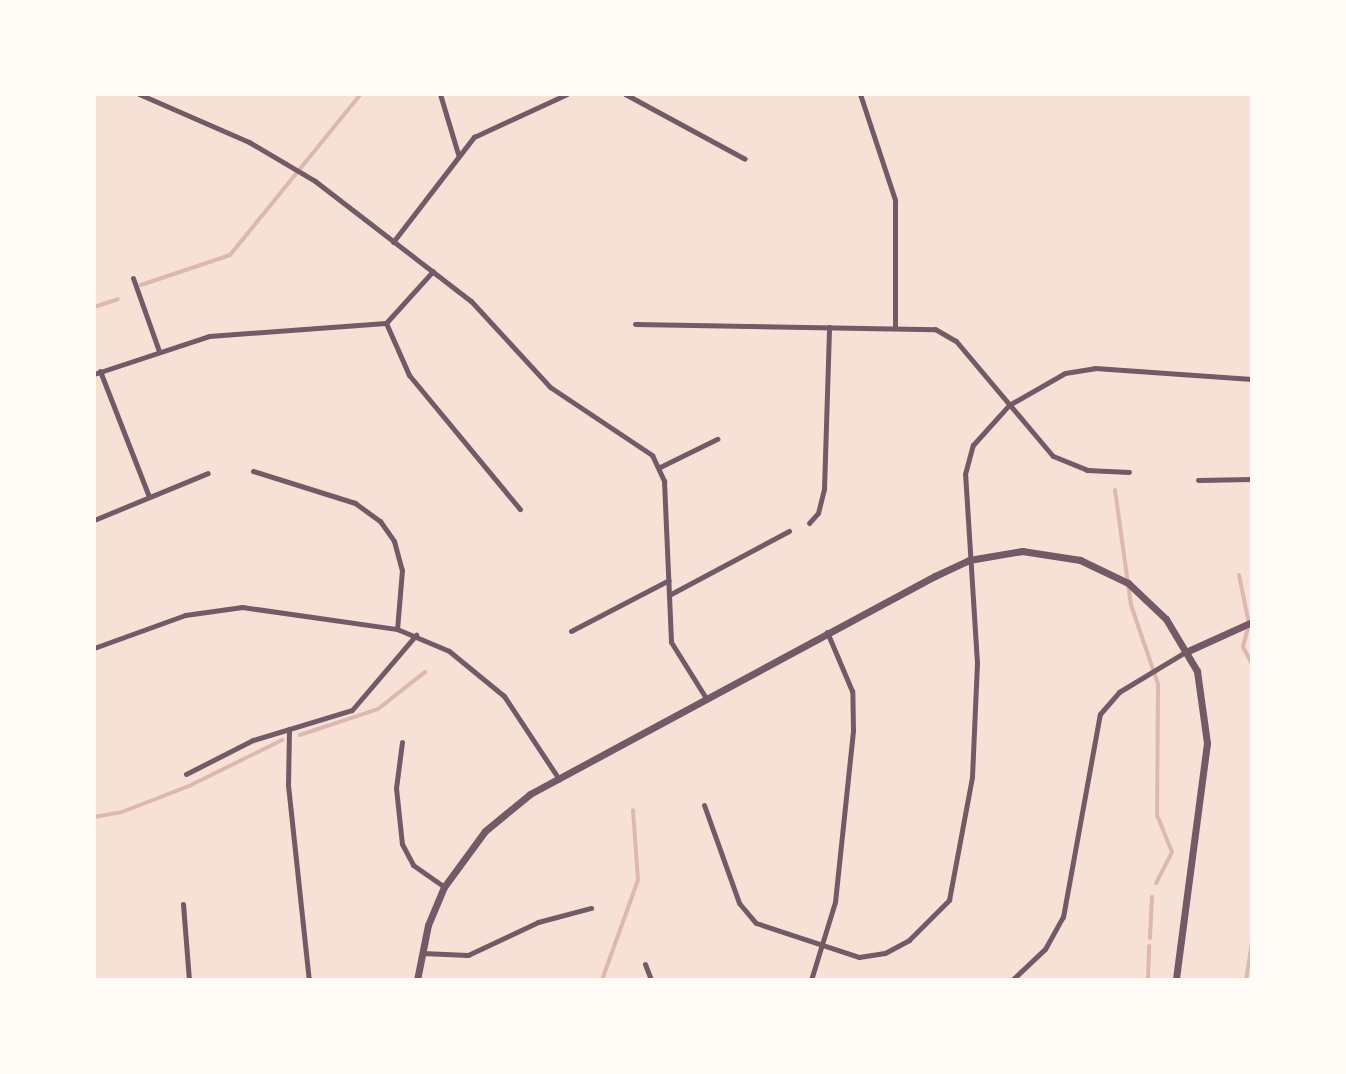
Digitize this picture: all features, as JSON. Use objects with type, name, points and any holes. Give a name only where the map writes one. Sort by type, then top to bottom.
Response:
[{"type":"street","points":[[139,94],[290,164],[433,271],[489,318],[550,387],[646,449],[660,467],[671,642],[706,698]]},
{"type":"street","points":[[440,94],[458,154]]},
{"type":"street","points":[[393,242],[458,154],[483,131],[567,94]]},
{"type":"street","points":[[625,94],[745,159]]},
{"type":"street","points":[[860,94],[895,200],[895,327]]},
{"type":"street","points":[[149,497],[97,372],[219,335],[386,323],[433,271]]},
{"type":"street","points":[[133,278],[159,351]]},
{"type":"street","points":[[386,323],[409,375],[520,509]]},
{"type":"street","points":[[635,324],[935,329],[951,337],[1053,456],[1087,470],[1129,472]]},
{"type":"street","points":[[809,523],[818,513],[824,489],[829,327]]},
{"type":"street","points":[[704,805],[746,914],[766,929],[859,957],[885,953],[939,913],[958,871],[972,777],[977,663],[969,560],[969,453],[980,434],[1009,405],[1065,373],[1095,368],[1252,379]]},
{"type":"street","points":[[660,467],[717,439]]},
{"type":"street","points":[[253,471],[355,503],[380,521],[394,541],[402,570],[397,629]]},
{"type":"street","points":[[94,520],[208,473]]},
{"type":"street","points":[[1198,480],[1252,479]]},
{"type":"street","points":[[669,595],[789,531]]},
{"type":"street","points":[[417,980],[421,953],[444,887],[485,831],[530,794],[827,632],[969,560],[1022,551],[1061,555],[1098,567],[1152,604],[1188,651],[1207,723],[1176,980]]},
{"type":"street","points":[[571,631],[669,580]]},
{"type":"street","points":[[94,648],[185,615],[242,607],[397,629],[416,635],[460,658],[504,696],[559,779]]},
{"type":"street","points":[[1012,980],[1034,962],[1058,930],[1069,898],[1100,714],[1119,692],[1188,651],[1252,622]]},
{"type":"street","points":[[811,980],[835,902],[853,708],[827,632]]},
{"type":"street","points":[[186,774],[253,740],[361,704],[416,635]]},
{"type":"street","points":[[289,729],[288,785],[309,980]]},
{"type":"street","points":[[402,742],[396,788],[402,844],[413,865],[444,887]]},
{"type":"street","points":[[183,904],[189,980]]},
{"type":"street","points":[[421,953],[468,955],[538,922],[591,908]]},
{"type":"street","points":[[645,964],[651,980]]},
{"type":"waterway","points":[[141,285],[230,255],[361,94]]},
{"type":"waterway","points":[[94,307],[118,299]]},
{"type":"waterway","points":[[1115,490],[1131,605],[1158,684],[1157,815],[1172,852],[1156,883]]},
{"type":"waterway","points":[[1239,575],[1249,624],[1243,647],[1252,664]]},
{"type":"waterway","points":[[300,735],[378,709],[425,672]]},
{"type":"waterway","points":[[94,817],[122,812],[189,786],[282,740]]},
{"type":"waterway","points":[[602,980],[638,880],[633,810]]},
{"type":"waterway","points":[[1150,938],[1152,897]]},
{"type":"waterway","points":[[1246,980],[1252,942]]},
{"type":"waterway","points":[[1148,980],[1149,946]]}]
